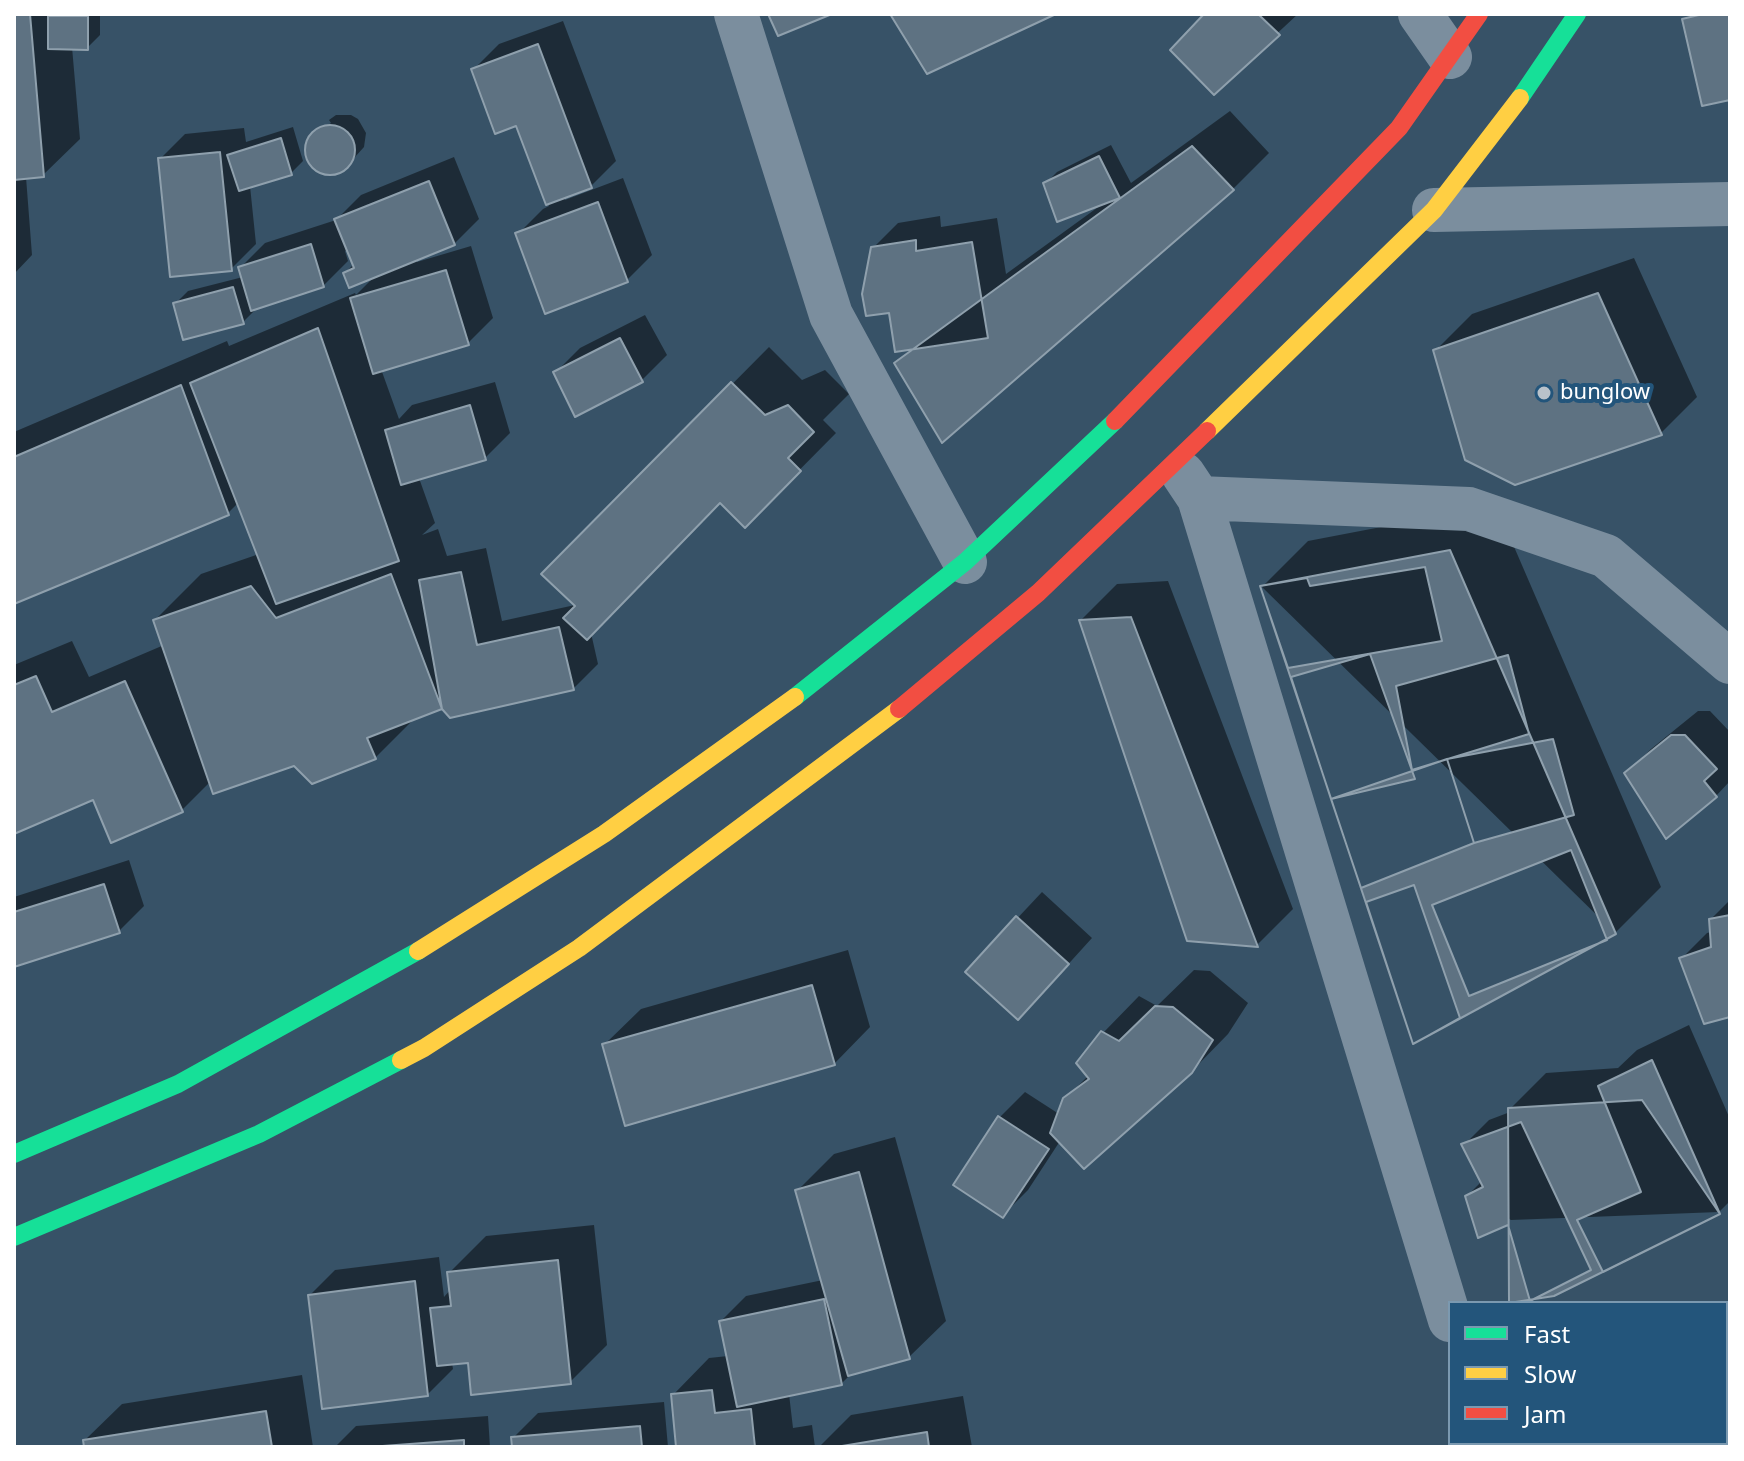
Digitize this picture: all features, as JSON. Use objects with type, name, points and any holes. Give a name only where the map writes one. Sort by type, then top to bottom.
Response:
[{"type":"main road","points":[[14,1154],[178,1084],[406,959],[628,816],[800,694],[965,562],[1098,438],[1399,128],[1479,14]]},
{"type":"main road","points":[[14,1237],[273,1127],[424,1048],[579,948],[880,725],[1038,593],[1434,210],[1523,94],[1577,14]]},
{"type":"street","points":[[736,14],[831,315],[965,562]]},
{"type":"street","points":[[1420,14],[1450,57]]},
{"type":"street","points":[[1434,210],[1730,204]]},
{"type":"street","points":[[1173,464],[1184,474],[1199,498],[1448,1313]]},
{"type":"street","points":[[1199,498],[1469,509],[1606,556],[1730,662]]},
{"type":"building","points":[[14,14],[30,14],[44,177],[14,180]]},
{"type":"building","points":[[768,14],[832,14],[778,36]]},
{"type":"building","points":[[890,14],[1056,14],[927,74]]},
{"type":"building","points":[[1204,14],[1258,14],[1280,35],[1214,95],[1170,50]]},
{"type":"building","points":[[1703,14],[1730,14],[1730,100],[1702,106],[1682,19]]},
{"type":"building","points":[[48,16],[88,16],[88,50],[48,49]]},
{"type":"building","points":[[538,44],[592,188],[546,205],[516,126],[495,134],[471,69]]},
{"type":"building","points":[[330,125],[348,132],[355,150],[348,168],[330,175],[312,168],[305,150],[312,132]]},
{"type":"building","points":[[281,138],[292,175],[239,191],[227,155]]},
{"type":"building","points":[[1192,146],[1234,190],[942,443],[894,363]]},
{"type":"building","points":[[220,152],[232,271],[170,277],[158,158]]},
{"type":"building","points":[[1099,156],[1120,198],[1057,222],[1043,183]]},
{"type":"building","points":[[429,181],[455,245],[349,288],[343,273],[354,268],[334,219]]},
{"type":"building","points":[[598,202],[628,282],[545,314],[515,233]]},
{"type":"building","points":[[916,240],[916,251],[972,242],[988,338],[895,352],[889,313],[866,316],[862,294],[871,247]]},
{"type":"building","points":[[311,244],[324,287],[251,311],[238,267]]},
{"type":"building","points":[[446,270],[469,345],[373,374],[350,298]]},
{"type":"building","points":[[233,287],[244,324],[183,340],[173,303]]},
{"type":"building","name":"bunglow","points":[[1598,293],[1662,435],[1515,485],[1465,460],[1433,350]]},
{"type":"building","points":[[318,328],[399,561],[276,604],[190,383]]},
{"type":"building","points":[[620,338],[643,382],[575,417],[553,372]]},
{"type":"building","points":[[731,382],[765,415],[788,405],[814,432],[788,458],[801,471],[745,528],[720,503],[587,640],[563,618],[575,606],[541,574]]},
{"type":"building","points":[[181,385],[229,515],[14,604],[14,457]]},
{"type":"building","points":[[470,405],[486,460],[401,485],[385,430]]},
{"type":"building","points":[[1450,550],[1616,934],[1413,1044],[1260,586]]},
{"type":"building","points":[[1425,567],[1442,641],[1288,668],[1260,586],[1307,578],[1310,586]]},
{"type":"building","points":[[461,572],[477,645],[559,627],[574,690],[450,718],[442,709],[419,580]]},
{"type":"building","points":[[391,574],[442,709],[367,738],[376,759],[312,784],[294,766],[213,794],[153,620],[251,586],[276,618]]},
{"type":"building","points":[[1131,617],[1258,947],[1187,941],[1079,620]]},
{"type":"building","points":[[1370,654],[1415,779],[1331,799],[1291,677]]},
{"type":"building","points":[[1508,655],[1529,734],[1412,770],[1396,686]]},
{"type":"building","points":[[36,676],[52,712],[125,681],[183,812],[111,843],[93,800],[14,834],[14,685]]},
{"type":"building","points":[[1671,735],[1685,735],[1717,769],[1704,781],[1717,797],[1666,839],[1624,773]]},
{"type":"building","points":[[1553,739],[1574,815],[1474,843],[1447,759]]},
{"type":"building","points":[[1447,759],[1474,843],[1361,888],[1331,799]]},
{"type":"building","points":[[1571,850],[1607,940],[1469,996],[1432,905]]},
{"type":"building","points":[[104,884],[120,933],[14,967],[14,912]]},
{"type":"building","points":[[1414,885],[1460,1018],[1413,1044],[1366,902]]},
{"type":"building","points":[[1730,915],[1730,1017],[1704,1024],[1679,958],[1711,947],[1709,919]]},
{"type":"building","points":[[1016,916],[1069,964],[1018,1020],[965,972]]},
{"type":"building","points":[[812,985],[835,1065],[625,1126],[602,1044]]},
{"type":"building","points":[[1155,1006],[1173,1007],[1213,1040],[1192,1073],[1084,1169],[1050,1133],[1063,1098],[1089,1079],[1076,1063],[1101,1031],[1119,1041]]},
{"type":"building","points":[[1652,1060],[1720,1214],[1603,1272],[1577,1220],[1641,1192],[1598,1086]]},
{"type":"building","points":[[1642,1100],[1720,1214],[1554,1296],[1509,1301],[1508,1108]]},
{"type":"building","points":[[998,1116],[1049,1149],[1003,1218],[953,1185]]},
{"type":"building","points":[[1521,1122],[1591,1270],[1530,1301],[1508,1225],[1478,1238],[1465,1196],[1483,1187],[1461,1144]]},
{"type":"building","points":[[859,1172],[910,1359],[848,1376],[795,1190]]},
{"type":"building","points":[[558,1260],[571,1384],[471,1395],[468,1363],[437,1366],[430,1308],[451,1306],[447,1272]]},
{"type":"building","points":[[415,1281],[428,1396],[322,1409],[308,1295]]},
{"type":"building","points":[[824,1299],[842,1385],[737,1407],[719,1321]]},
{"type":"building","points":[[712,1390],[715,1413],[751,1409],[755,1447],[676,1447],[671,1394]]},
{"type":"building","points":[[266,1411],[272,1447],[84,1447],[83,1440]]},
{"type":"building","points":[[640,1426],[642,1447],[512,1447],[511,1437]]},
{"type":"building","points":[[927,1432],[929,1447],[836,1447]]},
{"type":"building","points":[[464,1440],[464,1447],[369,1447]]},
{"type":"traffic: fast","points":[[1520,98],[1577,14]]},
{"type":"traffic: fast","points":[[795,697],[965,562],[1115,421]]},
{"type":"traffic: fast","points":[[14,1154],[178,1084],[418,951]]},
{"type":"traffic: fast","points":[[14,1237],[259,1134],[401,1060]]},
{"type":"traffic: slow","points":[[1207,431],[1434,210],[1520,98]]},
{"type":"traffic: slow","points":[[418,951],[604,834],[795,697]]},
{"type":"traffic: slow","points":[[401,1060],[579,948],[899,709]]},
{"type":"traffic: jam","points":[[1115,421],[1399,128],[1479,14]]},
{"type":"traffic: jam","points":[[899,709],[1038,593],[1207,431]]},
{"type":"place","name":"bunglow","points":[[1544,393]]}]
